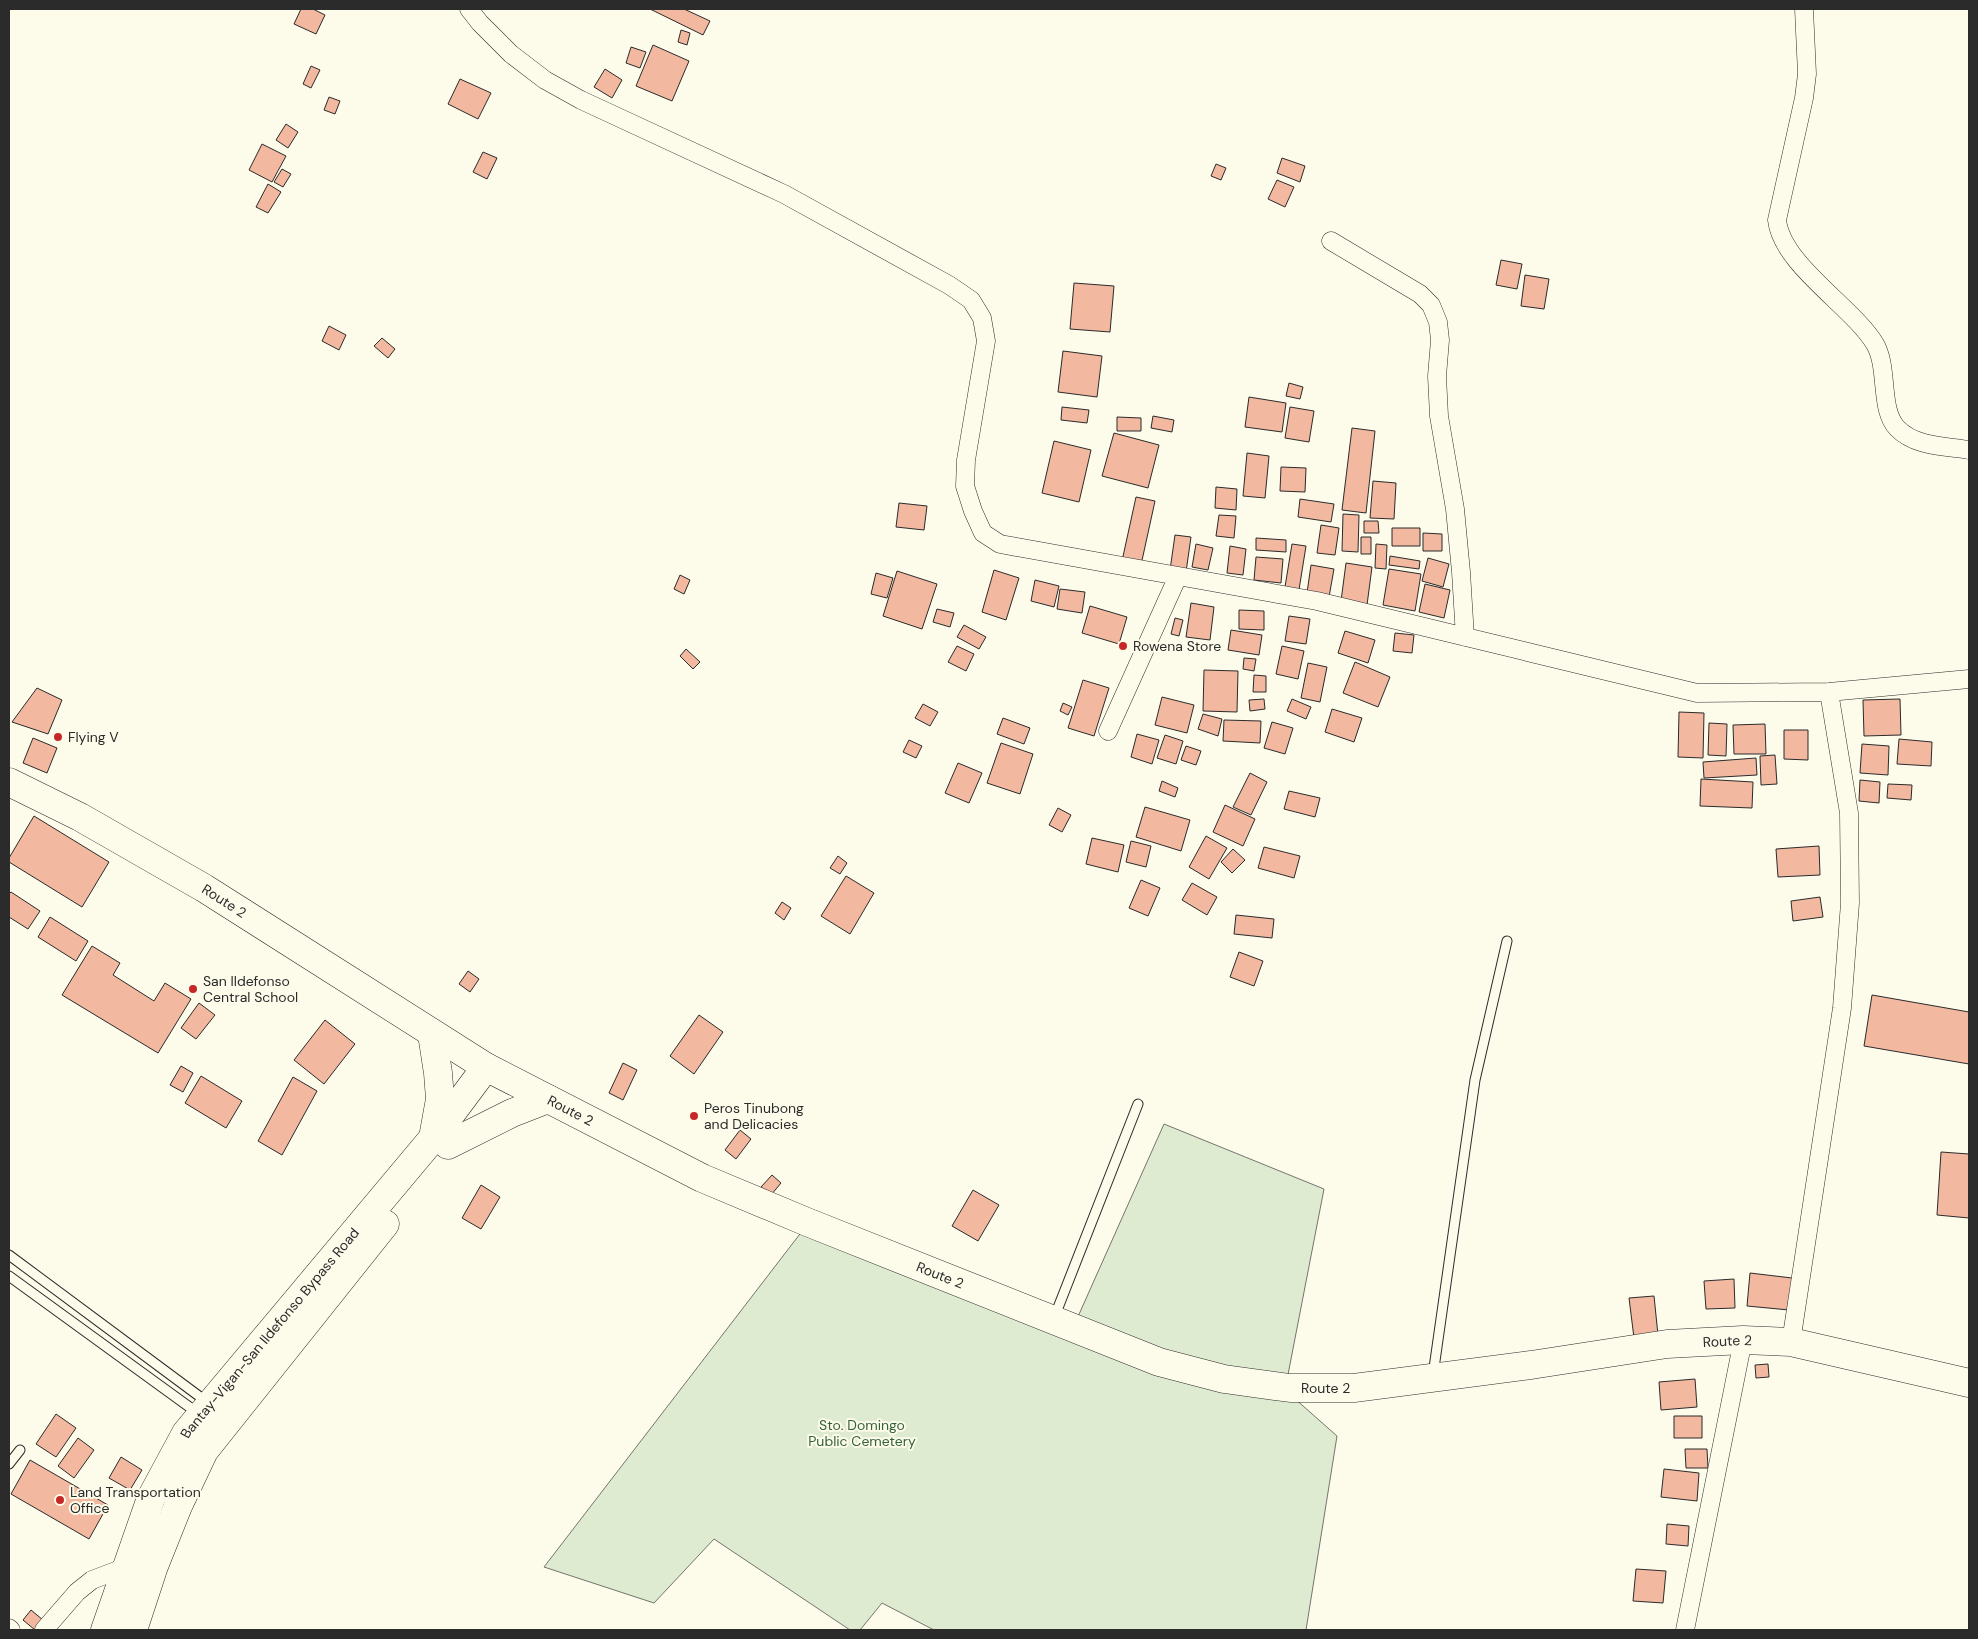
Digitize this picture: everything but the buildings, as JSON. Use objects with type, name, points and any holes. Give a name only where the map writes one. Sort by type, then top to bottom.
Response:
[{"type":"main road","name":"Route 2","points":[[9,782],[80,817],[204,888],[432,1034],[492,1070],[702,1178],[807,1222],[1159,1362],[1224,1379],[1290,1388],[1344,1388],[1432,1378],[1667,1344],[1743,1340],[1791,1342],[1969,1383]]},
{"type":"main road","points":[[432,1034],[438,1073],[441,1141],[548,1099]]},
{"type":"main road","name":"Bantay-Vigan-San Ildefonso Bypass Road","points":[[133,1630],[154,1566],[178,1506],[204,1451],[215,1417],[441,1141],[492,1070]]},
{"type":"main road","name":"Bantay-Vigan-San Ildefonso Bypass Road","points":[[105,1630],[151,1498],[186,1433],[215,1417]]},
{"type":"street","points":[[469,9],[480,23],[511,54],[545,80],[581,100],[784,194],[949,285],[971,300],[982,318],[986,341],[966,460],[965,486],[983,533],[1000,544],[1317,601],[1697,693],[1829,692],[1969,679]]},
{"type":"street","points":[[1804,9],[1807,74],[1804,98],[1777,220],[1781,239],[1876,346],[1884,373],[1890,418],[1897,428],[1904,435],[1917,442],[1969,450]]},
{"type":"street","points":[[1331,241],[1420,294],[1431,305],[1438,322],[1440,340],[1437,376],[1439,416],[1455,509],[1465,637]]},
{"type":"street","points":[[1108,731],[1178,576]]},
{"type":"street","points":[[1791,1342],[1842,1008],[1850,903],[1849,814],[1829,692]]},
{"type":"street","points":[[1685,1630],[1743,1340]]},
{"type":"street","points":[[44,1630],[77,1592],[92,1580],[126,1567]]},
{"type":"lane","points":[[1432,1378],[1476,1080],[1507,941]]},
{"type":"lane","points":[[1053,1320],[1138,1104]]},
{"type":"lane","points":[[9,1255],[82,1309],[215,1417]]},
{"type":"lane","points":[[9,1276],[72,1322],[215,1417]]},
{"type":"lane","points":[[72,1322],[82,1309]]},
{"type":"lane","points":[[9,1464],[20,1450]]},
{"type":"green space","name":"Sto. Domingo Public Cemetery","points":[[1164,1124],[1324,1189],[1285,1390],[1337,1436],[1306,1630],[934,1630],[882,1603],[860,1630],[850,1630],[714,1539],[654,1603],[544,1567],[803,1230],[1072,1330]]},
{"type":"place","name":"Rowena Store","points":[[1123,646]]},
{"type":"place","name":"Flying V","points":[[58,737]]},
{"type":"place","name":"San Ildefonso Central School","points":[[193,989]]},
{"type":"place","name":"Peros Tinubong and Delicacies","points":[[694,1116]]},
{"type":"place","name":"Land Transportation Office","points":[[60,1500]]}]
